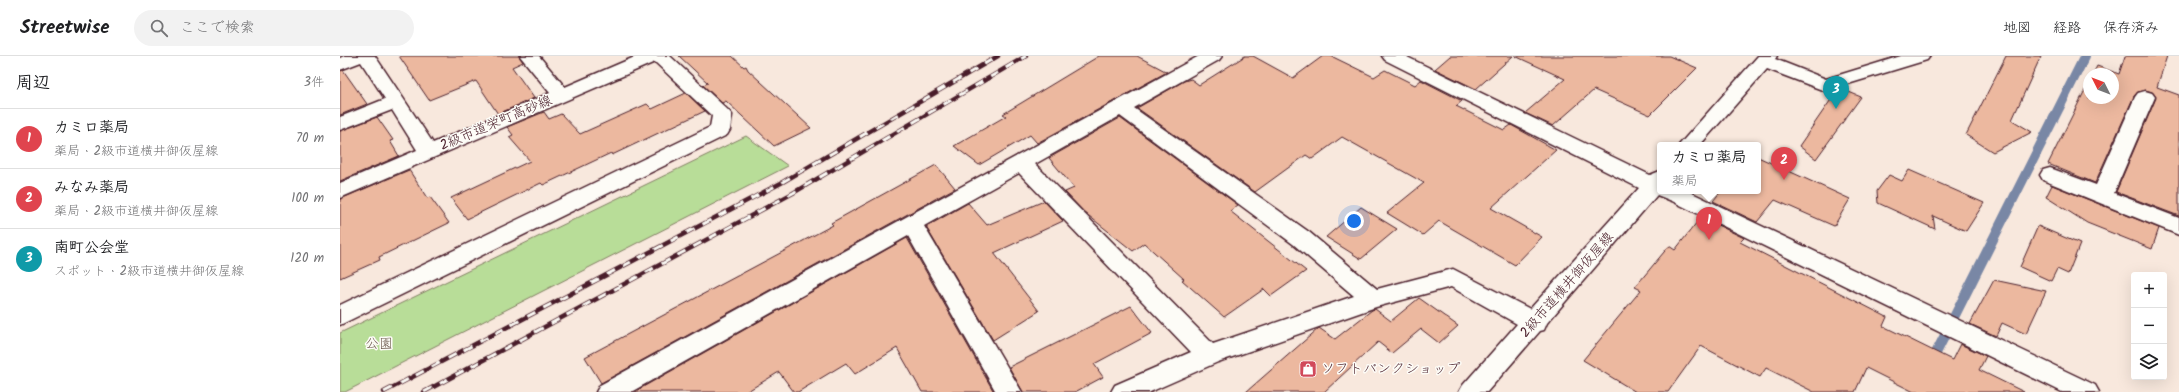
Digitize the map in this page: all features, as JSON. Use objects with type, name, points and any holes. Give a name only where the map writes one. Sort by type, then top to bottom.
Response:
[{"type":"street","points":[[340,64],[361,56]]},
{"type":"street","points":[[366,56],[428,152]]},
{"type":"street","points":[[529,56],[562,95]]},
{"type":"street","name":"2級市道栄町高砂線","points":[[340,191],[653,56]]},
{"type":"street","points":[[340,316],[720,130],[722,115],[659,56]]},
{"type":"street","points":[[609,392],[1213,56]]},
{"type":"street","points":[[1390,56],[1417,61],[1657,185]]},
{"type":"street","points":[[1692,142],[1766,59],[1825,85],[1922,56]]},
{"type":"street","points":[[2102,196],[2145,97]]},
{"type":"street","points":[[340,124],[395,102]]},
{"type":"street","points":[[1121,108],[1301,238],[1373,299]]},
{"type":"street","points":[[1022,163],[1208,355]]},
{"type":"street","points":[[2050,176],[2179,227]]},
{"type":"street","name":"2級市道横井御仮屋線","points":[[1472,392],[1657,188]]},
{"type":"street","points":[[1676,194],[2086,392]]},
{"type":"street","points":[[912,224],[1009,392]]},
{"type":"street","points":[[1124,392],[1208,355],[1373,299],[1453,278],[1535,323]]},
{"type":"green space","name":"公園","points":[[746,136],[788,166],[345,392],[340,392],[340,333]]},
{"type":"building","points":[[399,56],[519,56],[523,62],[512,67],[534,98],[498,114],[476,81],[429,100]]},
{"type":"building","points":[[679,56],[732,56],[744,67],[746,66],[748,70],[811,128],[774,146],[726,101],[722,103],[703,85],[708,83]]},
{"type":"building","points":[[1099,56],[1137,56],[1167,72],[1037,143],[1030,135],[979,165],[954,146],[1006,116],[1003,114]]},
{"type":"building","points":[[1245,56],[1253,56],[1293,78],[1323,56],[1331,56],[1374,77],[1385,70],[1415,85],[1421,80],[1462,101],[1456,106],[1504,130],[1511,125],[1556,150],[1491,208],[1542,237],[1515,265],[1439,221],[1423,235],[1387,213],[1424,183],[1342,137],[1312,159],[1306,155],[1255,192],[1137,108],[1184,81],[1191,79],[1199,85]]},
{"type":"building","points":[[1450,56],[1513,56],[1476,89],[1435,69]]},
{"type":"building","points":[[1515,56],[1669,56],[1697,68],[1650,115],[1594,90],[1553,126],[1525,113],[1565,79]]},
{"type":"building","points":[[2006,56],[2041,56],[2012,120],[2032,132],[1993,152],[1966,135]]},
{"type":"building","points":[[2125,56],[2167,56],[2157,87],[2179,95],[2179,216],[2116,192],[2156,98],[2152,92],[2145,90],[2138,92],[2134,96],[2095,183],[2048,164],[2083,94],[2083,104],[2119,104],[2119,74]]},
{"type":"building","points":[[343,70],[367,104],[340,115],[340,71]]},
{"type":"building","points":[[1839,88],[1861,97],[1816,159],[1799,146]]},
{"type":"building","points":[[686,93],[705,111],[612,155],[611,153],[543,185],[541,183],[467,219],[451,198],[530,161],[509,137],[513,135],[507,127],[544,112],[549,119],[561,114],[580,134],[647,104],[652,109]]},
{"type":"building","points":[[377,117],[393,140],[390,141],[399,156],[340,181],[340,131]]},
{"type":"building","points":[[1120,118],[1238,205],[1230,211],[1306,271],[1271,296],[1264,289],[1224,317],[1182,280],[1184,279],[1144,243],[1133,251],[1084,212],[1065,192],[1074,188],[1049,158]]},
{"type":"building","points":[[1761,158],[1850,199],[1834,226],[1775,200],[1757,222],[1713,201],[1719,194],[1761,194]]},
{"type":"building","points":[[936,165],[955,188],[601,383],[585,357],[833,225],[831,223]]},
{"type":"building","points":[[409,170],[427,198],[430,197],[449,223],[379,257],[380,260],[340,278],[340,199]]},
{"type":"building","points":[[1909,170],[1984,203],[1966,231],[1933,216],[1935,229],[1878,203],[1877,191],[1889,175],[1902,181]]},
{"type":"building","points":[[2052,185],[2159,228],[2152,249],[2087,223],[2046,197]]},
{"type":"building","points":[[1044,201],[1063,221],[994,253],[1039,311],[993,340],[926,227],[968,203],[987,225]]},
{"type":"building","points":[[1361,207],[1397,229],[1361,259],[1326,237]]},
{"type":"building","points":[[1701,217],[1744,238],[1740,242],[1887,317],[1883,326],[1952,360],[1960,344],[1986,356],[1979,370],[2024,392],[1914,392],[1866,368],[1855,392],[1814,392],[1766,368],[1760,377],[1701,346],[1668,392],[1636,392],[1583,360],[1641,290],[1635,287],[1669,246],[1675,250]]},
{"type":"building","points":[[2038,226],[2080,244],[2068,274],[2057,269],[2051,281],[2020,267]]},
{"type":"building","points":[[907,238],[994,392],[922,392],[897,348],[855,374],[846,363],[798,392],[794,392],[779,372],[746,392],[634,392]]},
{"type":"building","points":[[1994,280],[2046,291],[2026,334],[2002,323],[1996,336],[1970,324]]},
{"type":"building","points":[[1419,298],[1458,326],[1439,343],[1421,329],[1392,353],[1378,342],[1324,392],[1246,392],[1319,328],[1335,339],[1372,310],[1375,309],[1391,321]]},
{"type":"building","points":[[1131,306],[1152,333],[1094,364],[1103,377],[1075,392],[1023,392],[1009,367]]},
{"type":"waterway","points":[[1931,363],[2085,56]]},
{"type":"railway","points":[[384,392],[781,183],[998,56]]},
{"type":"railway","points":[[424,392],[793,193],[1026,56]]},
{"type":"place","name":"南町公会堂","points":[[1836,109]]},
{"type":"place","name":"みなみ薬局","points":[[1784,180]]},
{"type":"place","name":"カミロ薬局","points":[[1709,240]]},
{"type":"place","name":"ソフトバンクショップ","points":[[1308,369]]}]
